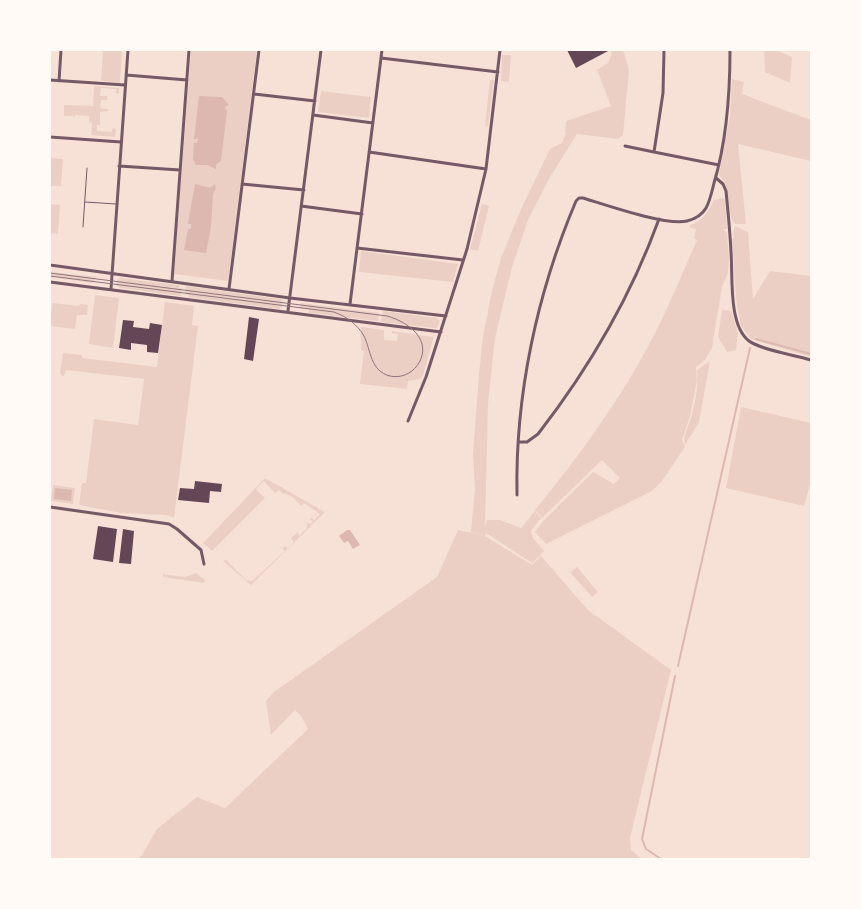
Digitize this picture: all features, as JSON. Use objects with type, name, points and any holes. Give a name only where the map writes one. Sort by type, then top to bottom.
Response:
[{"type":"street","points":[[59,81],[61,50]]},
{"type":"street","points":[[111,289],[128,50]]},
{"type":"street","points":[[172,281],[189,50]]},
{"type":"street","points":[[229,289],[259,50]]},
{"type":"street","points":[[288,311],[321,50]]},
{"type":"street","points":[[350,304],[382,50]]},
{"type":"street","points":[[408,422],[426,377],[464,260],[486,169],[500,50]]},
{"type":"street","points":[[654,152],[663,93],[664,50]]},
{"type":"street","points":[[517,495],[518,442],[526,373],[541,302],[563,230],[576,201],[579,198],[583,198],[676,222],[690,220],[699,215],[706,208],[719,166],[728,108],[730,50]]},
{"type":"street","points":[[381,58],[498,72]]},
{"type":"street","points":[[126,75],[187,80]]},
{"type":"street","points":[[50,80],[125,85]]},
{"type":"street","points":[[254,94],[315,101]]},
{"type":"street","points":[[313,115],[373,123]]},
{"type":"street","points":[[50,137],[121,142]]},
{"type":"street","points":[[625,146],[719,166]]},
{"type":"street","points":[[369,152],[486,169]]},
{"type":"street","points":[[119,166],[180,170]]},
{"type":"street","points":[[716,178],[723,184],[726,191],[732,255],[732,295],[736,318],[742,332],[747,340],[755,345],[811,360]]},
{"type":"street","points":[[242,184],[304,190]]},
{"type":"street","points":[[301,206],[362,214]]},
{"type":"street","points":[[518,442],[527,442],[538,434],[590,361],[611,327],[634,281],[659,219]]},
{"type":"street","points":[[357,248],[464,260]]},
{"type":"street","points":[[50,265],[290,298],[446,316]]},
{"type":"street","points":[[50,282],[125,290],[441,332]]},
{"type":"street","points":[[50,507],[169,524],[202,550],[204,564]]},
{"type":"lane","points":[[83,227],[87,168]]},
{"type":"lane","points":[[85,202],[116,204]]},
{"type":"shaded area","points":[[103,50],[122,50],[120,83],[101,81]]},
{"type":"shaded area","points":[[191,50],[257,50],[228,281],[174,274]]},
{"type":"shaded area","points":[[611,50],[623,50],[629,70],[623,135],[618,139],[577,134],[549,179],[528,220],[512,267],[495,338],[488,404],[485,527],[487,520],[500,520],[521,528],[535,511],[541,518],[531,531],[533,538],[544,551],[532,563],[486,533],[485,536],[532,565],[541,556],[588,610],[671,670],[630,838],[631,850],[642,859],[138,859],[157,829],[197,797],[225,808],[308,729],[301,716],[295,710],[271,735],[266,701],[274,692],[437,577],[458,530],[483,535],[471,532],[475,489],[473,454],[483,336],[492,291],[501,258],[521,209],[550,149],[562,143],[566,133],[566,121],[611,106],[597,70],[608,63],[612,54]]},
{"type":"shaded area","points":[[764,50],[776,50],[792,57],[790,83],[765,72]]},
{"type":"shaded area","points":[[502,55],[511,55],[509,82],[501,81]]},
{"type":"shaded area","points":[[732,79],[744,82],[742,94],[811,120],[811,161],[738,144],[746,224],[735,224],[730,212],[726,186],[719,175],[730,116]]},
{"type":"shaded area","points":[[490,80],[494,80],[488,126],[485,126]]},
{"type":"shaded area","points":[[94,86],[119,88],[119,94],[116,93],[116,89],[101,88],[100,96],[107,96],[107,100],[101,100],[100,108],[108,109],[108,111],[100,112],[100,125],[97,125],[97,131],[112,132],[112,128],[116,129],[115,137],[91,135],[92,123],[89,122],[89,116],[75,115],[74,119],[73,116],[64,116],[64,105],[93,106]]},
{"type":"shaded area","points":[[321,91],[371,97],[369,118],[318,112]]},
{"type":"shaded area","points":[[199,96],[222,97],[229,105],[225,107],[227,111],[221,161],[216,164],[216,169],[207,165],[196,165],[193,159],[194,143],[197,143],[198,139],[194,139]]},
{"type":"shaded area","points":[[51,158],[63,159],[61,186],[50,186]]},
{"type":"shaded area","points":[[195,184],[210,188],[215,184],[216,188],[213,194],[211,227],[206,253],[184,250],[188,229],[191,229],[191,224],[188,224]]},
{"type":"shaded area","points":[[723,198],[725,200],[727,229],[723,229],[727,233],[728,273],[722,287],[712,348],[705,360],[696,367],[697,381],[690,416],[682,440],[685,447],[662,481],[652,491],[546,544],[535,532],[544,520],[593,472],[614,484],[620,478],[602,460],[542,518],[535,510],[568,469],[613,405],[641,360],[665,313],[697,240],[694,238],[696,229],[689,227],[690,225],[698,222],[704,216],[714,200]]},
{"type":"shaded area","points":[[50,204],[60,205],[58,234],[50,233]]},
{"type":"shaded area","points":[[482,204],[489,206],[478,251],[470,249]]},
{"type":"shaded area","points":[[735,226],[748,232],[753,299],[770,271],[811,276],[811,357],[751,339],[741,326],[736,299],[732,239],[734,238]]},
{"type":"shaded area","points":[[361,251],[458,264],[453,282],[359,272]]},
{"type":"shaded area","points":[[50,272],[97,277],[92,283],[50,277]]},
{"type":"shaded area","points":[[120,278],[179,285],[179,288],[182,288],[181,296],[120,288],[116,285],[117,280]]},
{"type":"shaded area","points":[[186,286],[280,299],[283,301],[282,307],[279,309],[188,297],[185,294]]},
{"type":"shaded area","points":[[95,295],[119,298],[113,348],[89,344]]},
{"type":"shaded area","points":[[165,302],[194,306],[192,325],[198,326],[174,518],[166,515],[121,513],[79,505],[82,483],[86,483],[94,419],[138,425],[144,379],[66,370],[64,376],[62,376],[60,373],[63,353],[82,355],[82,358],[157,367]]},
{"type":"shaded area","points":[[52,303],[88,305],[87,315],[77,315],[75,329],[50,326]]},
{"type":"shaded area","points":[[301,303],[379,313],[378,321],[309,313],[309,310],[300,309]]},
{"type":"shaded area","points":[[722,310],[731,311],[738,333],[736,350],[727,352],[718,337]]},
{"type":"shaded area","points":[[383,311],[436,318],[440,321],[437,328],[381,322]]},
{"type":"shaded area","points":[[361,327],[384,330],[384,340],[397,341],[398,334],[392,333],[392,331],[433,337],[423,375],[420,379],[408,381],[407,389],[360,384],[364,351],[361,350]]},
{"type":"shaded area","points":[[710,361],[699,422],[685,445],[685,434],[691,418],[696,394],[697,370]]},
{"type":"shaded area","points":[[741,407],[811,423],[811,481],[804,506],[726,488]]},
{"type":"shaded area","points":[[265,478],[325,512],[294,543],[291,538],[298,532],[299,536],[307,528],[307,522],[310,524],[313,522],[310,519],[314,520],[320,514],[304,503],[301,506],[294,498],[283,494],[279,490],[275,493],[264,481],[256,489],[265,498],[212,551],[203,543]]},
{"type":"shaded area","points":[[53,485],[75,488],[73,504],[51,501]]},
{"type":"shaded area","points":[[55,488],[72,490],[71,501],[54,499]]},
{"type":"shaded area","points":[[350,530],[360,545],[353,549],[348,541],[344,543],[339,536]]},
{"type":"shaded area","points":[[285,546],[288,549],[251,585],[223,561],[226,560],[246,580],[252,581],[285,551],[282,549]]},
{"type":"shaded area","points":[[577,567],[598,592],[592,597],[570,572]]},
{"type":"shaded area","points":[[196,573],[205,580],[204,583],[163,577],[163,574],[185,577]]},
{"type":"building","points":[[567,50],[610,50],[576,68]]},
{"type":"building","points":[[249,317],[259,319],[253,361],[244,359]]},
{"type":"building","points":[[123,320],[134,321],[133,327],[149,329],[150,323],[162,325],[158,353],[147,352],[147,345],[131,343],[131,350],[119,348]]},
{"type":"building","points":[[195,481],[222,484],[221,492],[210,491],[209,503],[178,500],[180,488],[194,489]]},
{"type":"building","points":[[98,526],[117,529],[113,562],[93,559]]},
{"type":"building","points":[[123,529],[134,531],[131,564],[119,563]]},
{"type":"waterway","points":[[756,339],[811,354]]},
{"type":"waterway","points":[[678,666],[750,348]]},
{"type":"waterway","points":[[661,859],[646,849],[642,839],[675,676]]},
{"type":"tram line","points":[[50,273],[387,316],[409,326],[419,337],[423,352],[417,366],[412,371],[398,377],[390,376],[378,370],[364,336],[355,324],[334,312],[50,276]]}]
